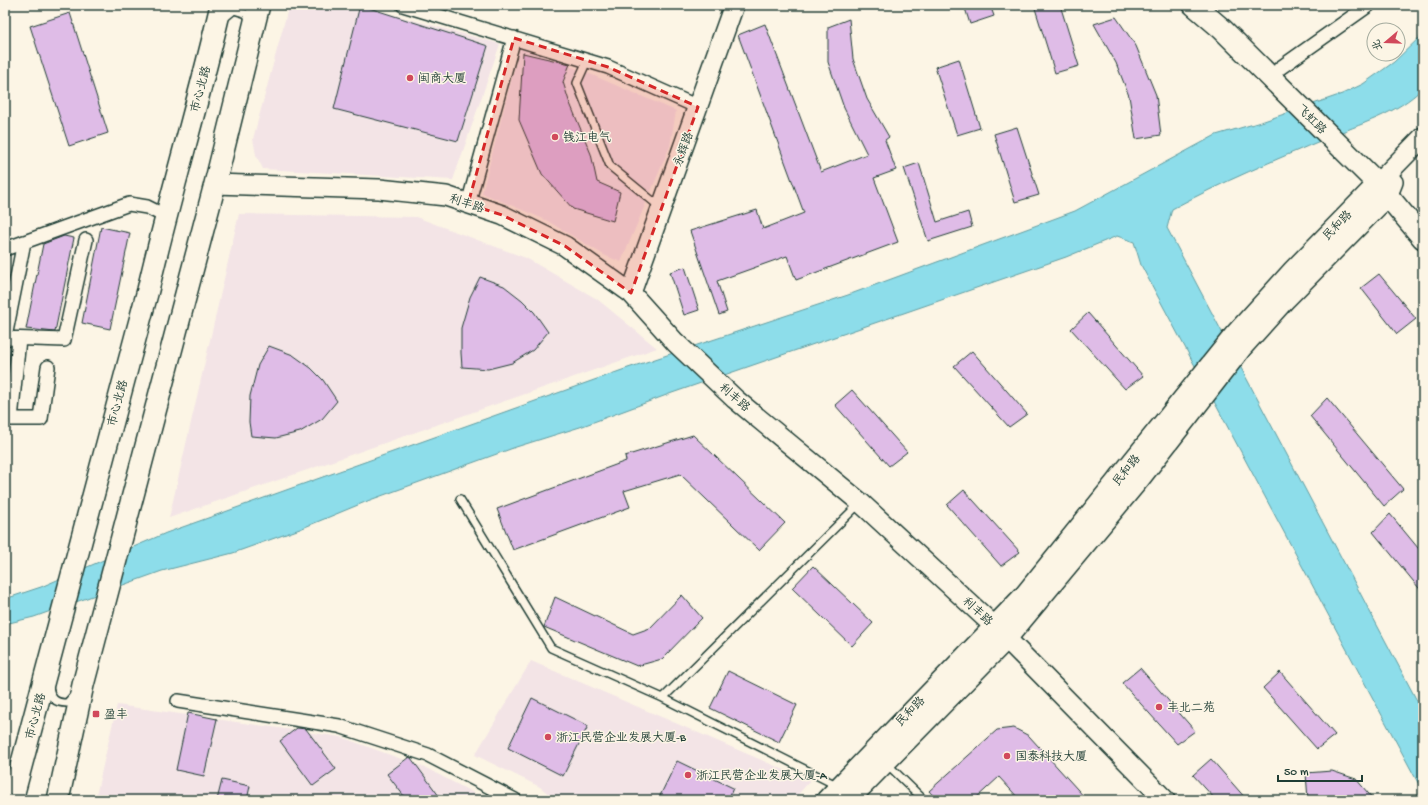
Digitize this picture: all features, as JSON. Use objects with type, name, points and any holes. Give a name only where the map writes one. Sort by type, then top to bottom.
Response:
[{"type":"main road","points":[[58,800],[83,685],[118,546],[215,184],[259,5]]},
{"type":"main road","name":"永辉路","points":[[631,293],[734,5]]},
{"type":"main road","name":"飞虹路","points":[[1194,5],[1304,101],[1385,185],[1423,218]]},
{"type":"main road","name":"飞虹路","points":[[1212,5],[1233,22],[1280,68],[1304,101]]},
{"type":"main road","name":"市心北路","points":[[12,800],[146,298],[165,216],[219,15]]},
{"type":"main road","name":"民和路","points":[[826,800],[844,793],[886,763],[1000,633],[1140,479],[1242,348],[1385,185],[1423,138]]},
{"type":"main road","name":"民和路","points":[[844,793],[1000,633],[1025,594],[1234,336],[1293,270],[1385,185],[1423,154]]},
{"type":"main road","name":"利丰路","points":[[215,184],[379,189],[446,196],[502,215],[565,246],[631,293],[675,342],[735,399],[861,503],[1000,633],[1165,800]]},
{"type":"main road","name":"飞虹路","points":[[1385,185],[1423,238]]},
{"type":"main road","points":[[5,794],[22,762]]},
{"type":"street","points":[[403,5],[608,67],[698,107]]},
{"type":"street","points":[[1280,68],[1369,5]]},
{"type":"street","points":[[468,204],[514,38]]},
{"type":"street","points":[[5,249],[129,204],[147,207],[165,216]]},
{"type":"street","points":[[24,242],[5,338],[64,340],[86,240]]},
{"type":"street","points":[[19,339],[11,419],[41,420],[48,367]]},
{"type":"street","points":[[178,701],[339,726],[428,756],[515,800]]},
{"type":"lane","points":[[219,15],[234,10],[247,14],[253,30]]},
{"type":"lane","points":[[587,61],[577,84],[610,166],[661,208]]},
{"type":"lane","points":[[460,499],[551,648],[663,698],[844,793]]},
{"type":"lane","points":[[663,698],[861,503]]},
{"type":"lane","points":[[46,675],[51,697],[58,703],[67,703],[83,685]]},
{"type":"lane","points":[[886,763],[924,800]]},
{"type":"highlighted area","points":[[514,38],[608,67],[698,107],[631,293],[565,246],[502,215],[468,204]]},
{"type":"shaded area","points":[[289,5],[358,5],[500,44],[453,180],[263,169],[256,155],[253,139]]},
{"type":"shaded area","points":[[520,47],[585,72],[676,111],[670,146],[621,262],[604,255],[546,220],[482,193]]},
{"type":"shaded area","points":[[239,214],[416,217],[526,258],[597,299],[657,348],[169,518]]},
{"type":"shaded area","points":[[531,661],[810,781],[793,800],[556,800],[540,787],[475,755]]},
{"type":"shaded area","points":[[117,705],[341,737],[426,768],[487,800],[95,800]]},
{"type":"water","points":[[1423,34],[1423,88],[1413,97],[1402,105],[1378,118],[1327,138],[1249,172],[1172,209],[1167,228],[1423,712],[1423,792],[1141,265],[1134,242],[1117,236],[1066,257],[672,393],[580,427],[516,447],[370,500],[300,529],[233,553],[162,571],[34,617],[5,624],[5,599],[41,587],[166,533],[625,369],[848,295],[1075,211],[1216,135],[1264,121],[1342,94],[1363,84],[1394,62],[1406,62],[1406,50]]},
{"type":"building","name":"闽商大厦","points":[[360,5],[488,46],[458,141],[334,109]]},
{"type":"building","points":[[964,5],[990,5],[994,16],[970,24]]},
{"type":"building","points":[[1034,5],[1060,5],[1079,66],[1055,73]]},
{"type":"building","points":[[70,13],[108,133],[69,146],[30,26]]},
{"type":"building","points":[[1116,17],[1136,46],[1156,95],[1161,135],[1136,139],[1129,96],[1116,63],[1094,24]]},
{"type":"building","points":[[849,19],[853,59],[867,99],[889,137],[885,140],[896,170],[874,178],[898,242],[796,280],[787,256],[717,281],[727,312],[719,315],[690,231],[757,210],[763,229],[804,213],[738,35],[765,24],[821,172],[867,154],[844,108],[828,62],[828,27]]},
{"type":"building","name":"钱江电气","points":[[523,53],[570,64],[563,82],[569,101],[591,154],[597,182],[620,192],[613,221],[573,209],[542,174],[519,120]]},
{"type":"building","points":[[959,59],[980,128],[957,135],[935,67]]},
{"type":"building","points":[[1017,127],[1039,195],[1015,202],[994,134]]},
{"type":"building","points":[[919,163],[937,222],[968,212],[972,227],[928,241],[904,168]]},
{"type":"building","points":[[101,227],[130,233],[110,329],[82,323]]},
{"type":"building","points":[[64,236],[74,238],[55,332],[26,329],[43,244]]},
{"type":"building","points":[[685,267],[699,310],[684,315],[670,272]]},
{"type":"building","points":[[1379,274],[1416,319],[1397,334],[1361,288]]},
{"type":"building","points":[[480,277],[504,286],[522,300],[534,312],[548,332],[533,350],[512,363],[488,369],[462,367],[461,328],[470,297]]},
{"type":"building","points":[[1088,313],[1143,376],[1125,389],[1071,329]]},
{"type":"building","points":[[269,346],[293,355],[311,368],[323,380],[337,401],[322,419],[300,432],[276,438],[251,436],[249,422],[250,396],[258,365]]},
{"type":"building","points":[[972,351],[1027,414],[1009,427],[954,366]]},
{"type":"building","points":[[852,390],[907,452],[889,466],[835,405]]},
{"type":"building","points":[[1327,398],[1403,489],[1384,506],[1310,416]]},
{"type":"building","points":[[693,435],[785,523],[759,550],[680,474],[624,491],[630,507],[513,550],[497,509],[626,461],[625,456]]},
{"type":"building","points":[[964,490],[1020,552],[1001,566],[947,505]]},
{"type":"building","points":[[1390,514],[1423,554],[1423,593],[1373,532]]},
{"type":"building","points":[[813,566],[873,623],[852,646],[792,588]]},
{"type":"building","points":[[682,595],[702,618],[662,659],[637,666],[544,627],[555,597],[633,634],[650,628]]},
{"type":"building","name":"丰北二苑","points":[[1140,668],[1195,731],[1177,744],[1122,683]]},
{"type":"building","points":[[728,671],[797,705],[779,742],[710,708]]},
{"type":"building","points":[[1280,672],[1335,735],[1317,749],[1263,688]]},
{"type":"building","name":"浙江民营企业发展大厦-B","points":[[532,698],[588,726],[563,776],[508,748]]},
{"type":"building","points":[[188,713],[217,719],[204,776],[176,770]]},
{"type":"building","points":[[297,728],[306,729],[336,769],[313,786],[280,741]]},
{"type":"building","name":"国泰科技大厦","points":[[1014,728],[1029,736],[1087,800],[1020,800],[999,777],[974,800],[937,800],[929,791],[997,730]]},
{"type":"building","points":[[409,757],[442,800],[407,800],[387,774]]},
{"type":"building","points":[[1211,759],[1247,800],[1216,800],[1193,775]]},
{"type":"building","name":"浙江民营企业发展大厦-A","points":[[677,761],[733,788],[728,800],[658,800]]},
{"type":"building","points":[[1332,771],[1356,779],[1374,800],[1308,800],[1306,773]]},
{"type":"building","points":[[222,780],[250,786],[247,800],[217,800]]},
{"type":"place","name":"闽商大厦","points":[[410,78]]},
{"type":"place","name":"钱江电气","points":[[555,137]]},
{"type":"place","name":"丰北二苑","points":[[1159,707]]},
{"type":"place","name":"盈丰","points":[[96,714]]},
{"type":"place","name":"浙江民营企业发展大厦-B","points":[[548,737]]},
{"type":"place","name":"国泰科技大厦","points":[[1007,756]]},
{"type":"place","name":"浙江民营企业发展大厦-A","points":[[688,775]]}]
